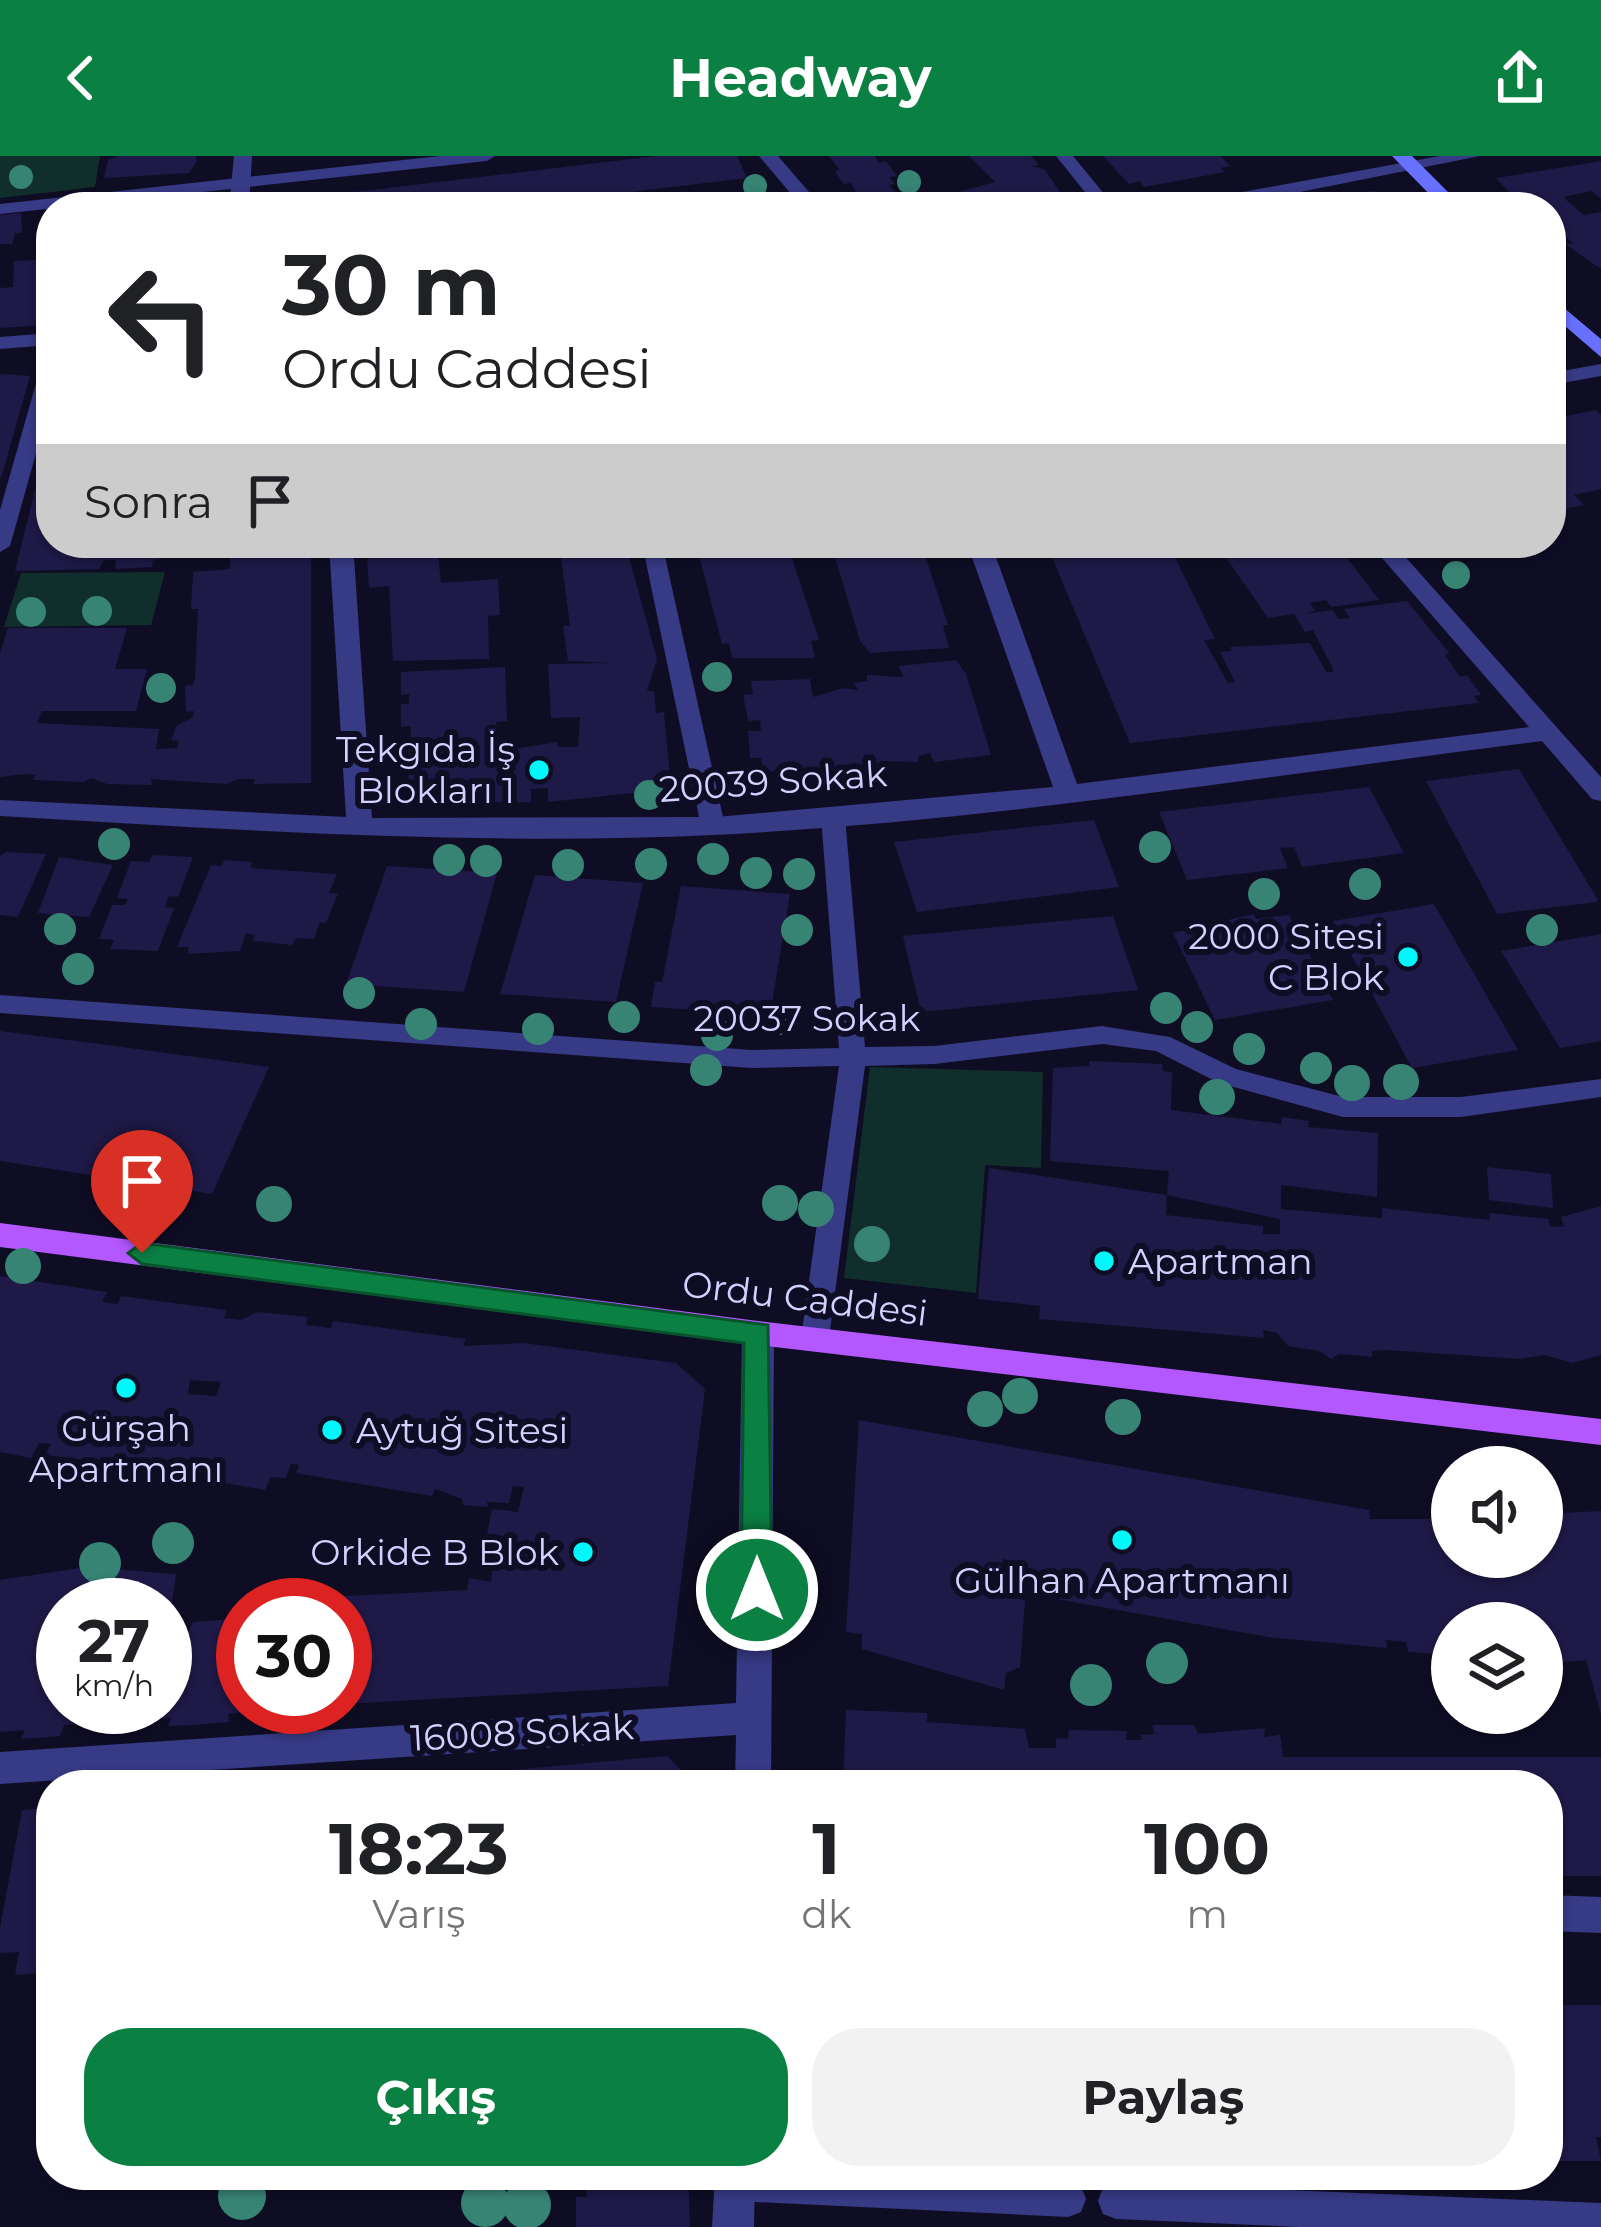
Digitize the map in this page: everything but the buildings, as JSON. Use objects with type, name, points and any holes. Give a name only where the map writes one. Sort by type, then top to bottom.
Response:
[{"type":"main road","points":[[1406,161],[1438,192]]},
{"type":"main road","points":[[1566,318],[1601,352]]},
{"type":"main road","name":"Ordu Caddesi","points":[[0,1235],[758,1333],[1601,1432]]},
{"type":"street","points":[[238,192],[243,156]]},
{"type":"street","points":[[768,156],[799,192]]},
{"type":"street","points":[[1262,192],[1406,161],[1471,156]]},
{"type":"street","points":[[0,343],[36,340]]},
{"type":"street","points":[[341,558],[360,828]]},
{"type":"street","points":[[985,558],[1066,791]]},
{"type":"street","points":[[1395,558],[1601,794]]},
{"type":"street","name":"20039 Sokak","points":[[0,808],[360,828],[713,826],[1066,791],[1546,733]]},
{"type":"street","points":[[754,1770],[758,1333]]},
{"type":"street","name":"16008 Sokak","points":[[0,1768],[756,1718]]},
{"type":"street","points":[[1563,1914],[1601,1915]]},
{"type":"street","points":[[733,2227],[735,2190]]},
{"type":"lane","points":[[152,192],[487,156]]},
{"type":"lane","points":[[1064,156],[1094,192]]},
{"type":"lane","points":[[0,208],[36,204]]},
{"type":"lane","points":[[1566,376],[1601,370]]},
{"type":"lane","points":[[0,545],[36,419]]},
{"type":"lane","points":[[655,558],[713,826]]},
{"type":"lane","points":[[815,1338],[854,1059],[833,817]]},
{"type":"lane","name":"20037 Sokak","points":[[0,1004],[752,1059],[854,1059],[1102,1035],[1162,1043],[1228,1076],[1343,1107],[1461,1107],[1601,1088]]},
{"type":"lane","points":[[918,2190],[1068,2199]]},
{"type":"lane","points":[[1116,2201],[1353,2217],[1601,2221]]},
{"type":"green space","points":[[0,156],[100,156],[95,187],[0,198]]},
{"type":"green space","points":[[165,572],[151,625],[4,627],[21,573]]},
{"type":"green space","points":[[870,1067],[1043,1072],[1041,1168],[985,1165],[976,1293],[844,1278]]},
{"type":"place","name":"Tekgıda İş Blokları 1","points":[[539,770]]},
{"type":"place","name":"2000 Sitesi C Blok","points":[[1408,957]]},
{"type":"place","name":"Apartman","points":[[1104,1261]]},
{"type":"place","name":"Gürşah Apartmanı","points":[[126,1388]]},
{"type":"place","name":"Aytuğ Sitesi","points":[[332,1430]]},
{"type":"place","name":"Gülhan Apartmanı","points":[[1122,1540]]},
{"type":"place","name":"Orkide B Blok","points":[[583,1552]]},
{"type":"route","points":[[142,1253],[758,1333],[757,1590]]}]
